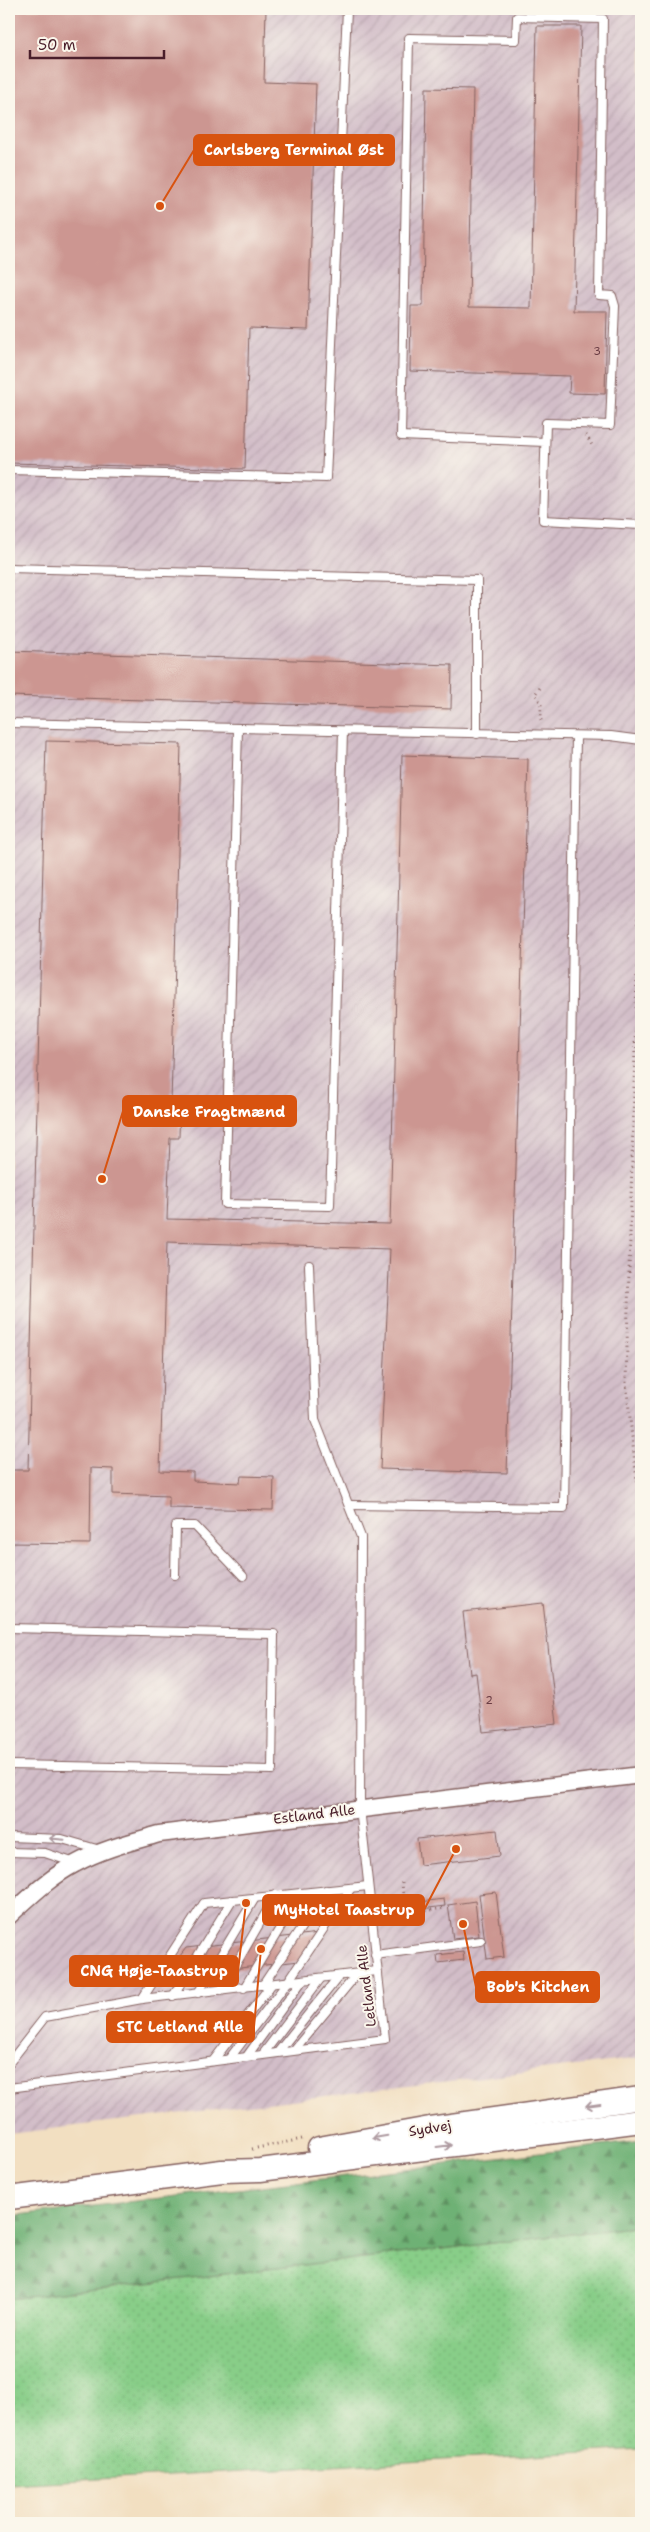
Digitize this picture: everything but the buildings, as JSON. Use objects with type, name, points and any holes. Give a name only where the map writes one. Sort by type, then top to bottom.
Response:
[{"type":"main road","name":"Sydvej","points":[[222,2171],[258,2159],[430,2128],[641,2098]]},
{"type":"main road","name":"Sydvej","points":[[9,2198],[222,2171],[260,2170],[641,2121]]},
{"type":"street","name":"Estland Alle","points":[[9,1916],[44,1884],[76,1863],[104,1851],[160,1834],[641,1775]]},
{"type":"lane","points":[[9,470],[326,478],[347,9]]},
{"type":"lane","points":[[545,442],[401,436],[409,38],[516,40],[517,17],[603,20],[599,295],[612,296],[615,306],[610,425],[546,423],[543,520],[641,525]]},
{"type":"lane","points":[[9,568],[478,580],[477,734]]},
{"type":"lane","points":[[9,723],[611,736],[641,740]]},
{"type":"lane","points":[[238,729],[225,1204],[330,1206],[343,731]]},
{"type":"lane","points":[[349,1505],[564,1508],[576,736]]},
{"type":"lane","name":"Letland Alle","points":[[9,2088],[385,2039],[360,1808],[361,1537],[315,1420],[309,1265]]},
{"type":"lane","points":[[175,1575],[176,1526],[195,1526],[244,1576]]},
{"type":"lane","points":[[9,1628],[274,1634],[272,1770],[9,1765]]},
{"type":"lane","points":[[9,1837],[62,1839],[104,1851]]},
{"type":"lane","points":[[9,1852],[45,1853],[76,1863]]},
{"type":"lane","points":[[142,1999],[204,1903],[368,1886]]},
{"type":"lane","points":[[229,2058],[287,1983],[351,1888]]},
{"type":"lane","points":[[213,2061],[267,1985],[326,1890]]},
{"type":"lane","points":[[244,1988],[301,1893]]},
{"type":"lane","points":[[221,1990],[276,1896]]},
{"type":"lane","points":[[198,1993],[254,1898]]},
{"type":"lane","points":[[173,1996],[232,1900]]},
{"type":"lane","points":[[375,1955],[481,1941]]},
{"type":"lane","points":[[9,2064],[45,2017],[142,1999],[377,1971]]},
{"type":"lane","points":[[294,2050],[356,1974]]},
{"type":"lane","points":[[278,2052],[338,1976]]},
{"type":"lane","points":[[263,2054],[321,1978]]},
{"type":"lane","points":[[247,2056],[302,1981]]},
{"type":"path","points":[[540,688],[535,694],[541,702],[541,735]]},
{"type":"path","points":[[641,827],[626,1382],[641,1518]]},
{"type":"path","points":[[402,1882],[403,1894],[408,1898],[410,1913],[445,1908]]},
{"type":"shaded area","points":[[9,9],[641,9],[641,2058],[9,2134]]},
{"type":"green space","points":[[641,2141],[641,2226],[9,2299],[9,2216]]},
{"type":"green space","points":[[641,2226],[641,2449],[9,2484],[9,2299]]},
{"type":"place","name":"Carlsberg Terminal Øst","points":[[160,206]]},
{"type":"place","name":"Danske Fragtmænd","points":[[102,1179]]},
{"type":"place","name":"MyHotel Taastrup","points":[[456,1849]]},
{"type":"place","name":"CNG Høje-Taastrup","points":[[246,1903]]},
{"type":"place","name":"Bob's Kitchen","points":[[463,1924]]},
{"type":"place","name":"STC Letland Alle","points":[[261,1949]]}]
